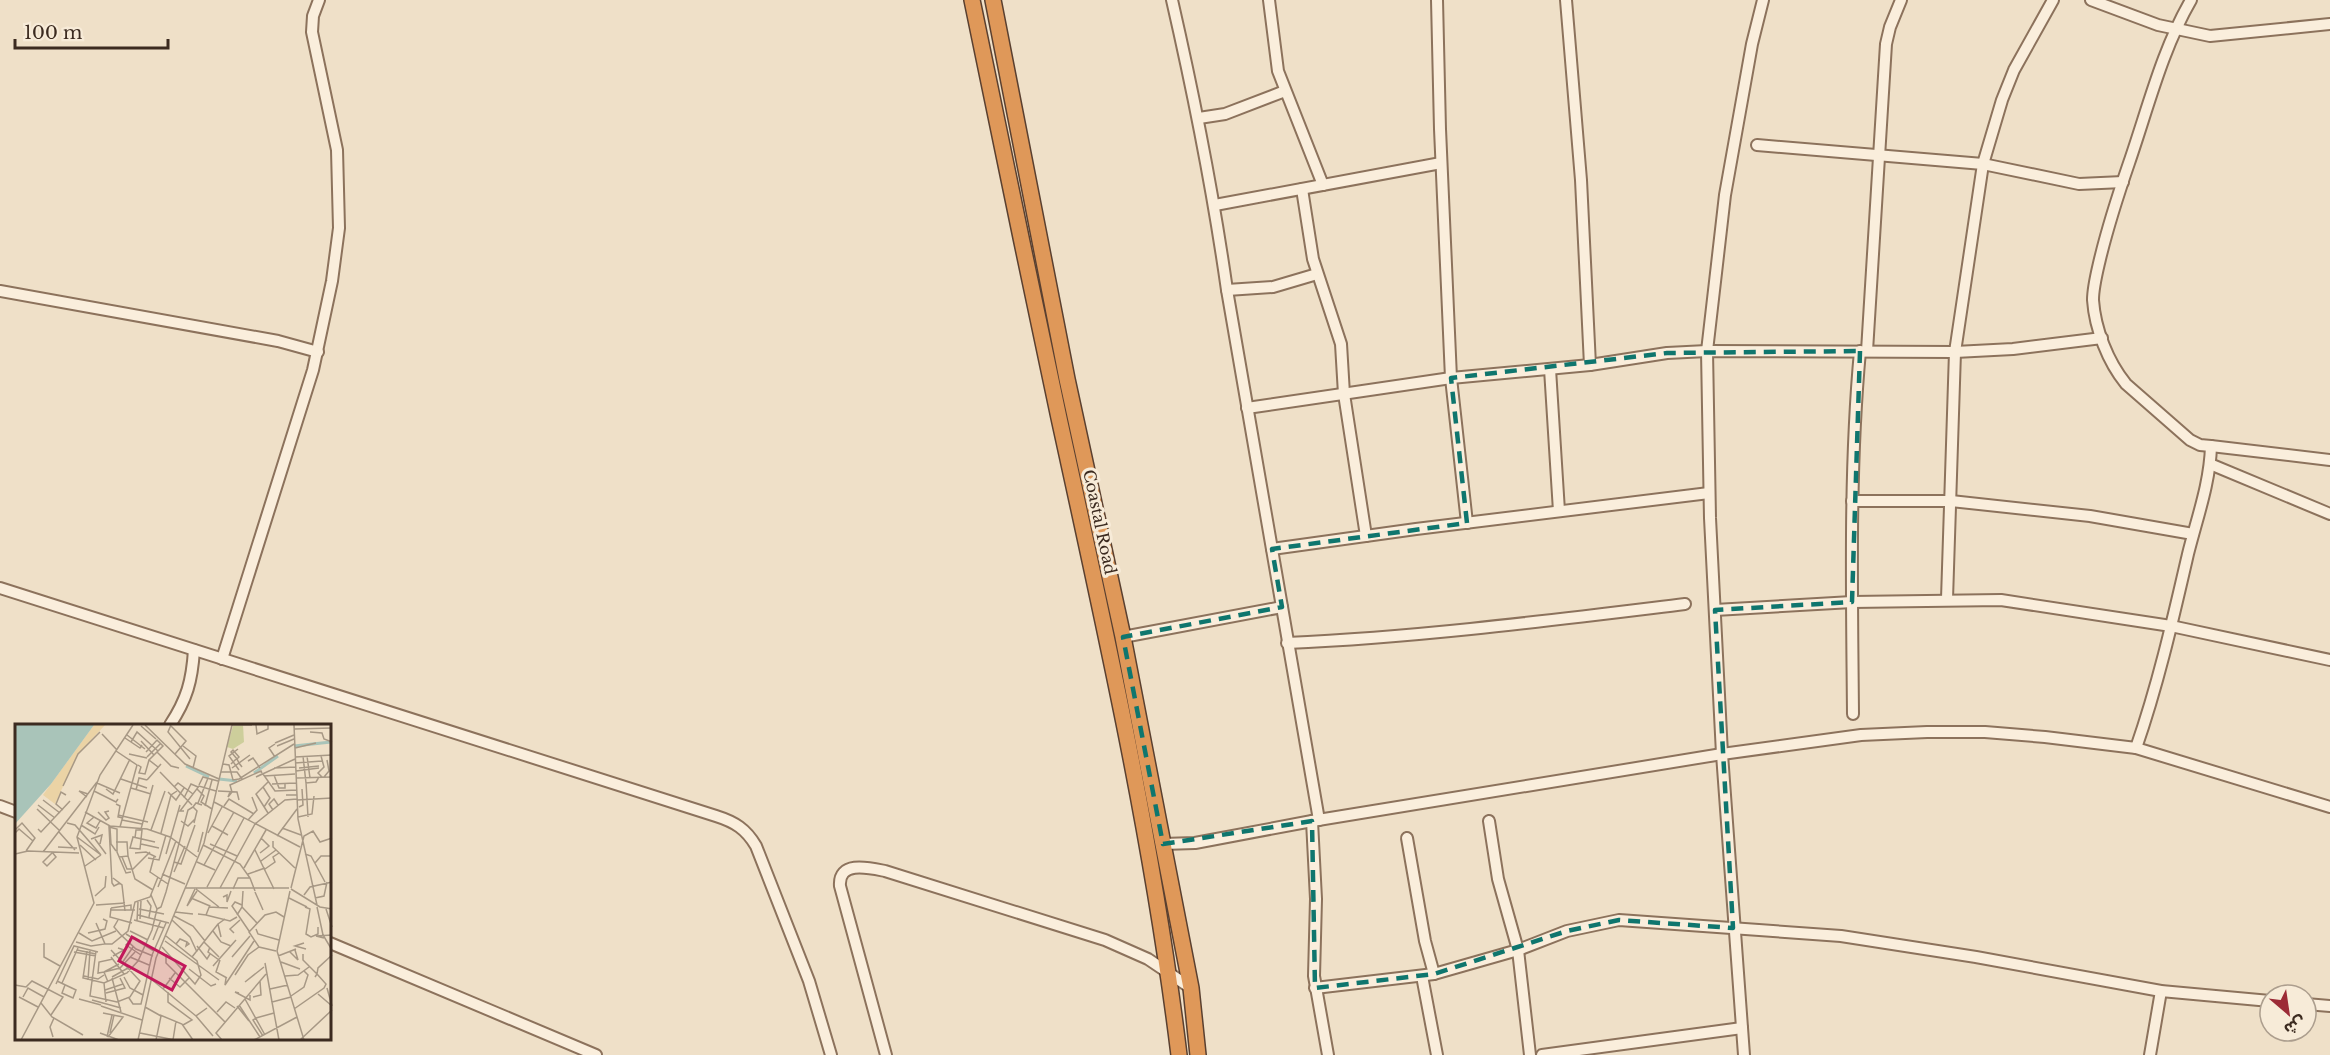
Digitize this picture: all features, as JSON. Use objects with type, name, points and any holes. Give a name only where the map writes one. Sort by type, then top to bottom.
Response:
[{"type":"highway","name":"Coastal Road","points":[[971,0],[1107,639],[1167,971],[1179,1055]]},
{"type":"highway","name":"Coastal Road","points":[[993,0],[1066,379],[1123,637],[1191,988],[1197,1055]]},
{"type":"street","points":[[222,659],[318,352],[332,281],[339,228],[337,150],[312,32],[312,15],[319,0]]},
{"type":"street","points":[[1172,0],[1199,118],[1215,205],[1315,821],[1315,988],[1328,1055]]},
{"type":"street","points":[[1269,0],[1278,70],[1323,185]]},
{"type":"street","points":[[1437,0],[1451,378],[1467,523]]},
{"type":"street","points":[[1566,0],[1581,180],[1590,365]]},
{"type":"street","points":[[1744,1055],[1722,754],[1709,493],[1707,351],[1725,195],[1752,44],[1763,0]]},
{"type":"street","points":[[1853,714],[1852,501],[1856,400],[1863,351],[1880,155],[1886,44],[1901,0]]},
{"type":"street","points":[[1947,599],[1955,352],[1983,164],[2002,100],[2014,70],[2053,0]]},
{"type":"street","points":[[2091,0],[2157,25],[2210,36],[2330,24]]},
{"type":"street","points":[[2191,0],[2175,29],[2110,217],[2093,298],[2102,339],[2114,366],[2126,384],[2190,440],[2200,445],[2330,460]]},
{"type":"street","points":[[1199,118],[1225,114],[1285,91]]},
{"type":"street","points":[[1757,145],[1983,164],[2079,184],[2123,182]]},
{"type":"street","points":[[1215,205],[1442,163]]},
{"type":"street","points":[[1302,189],[1317,274],[1339,333],[1344,394],[1366,536]]},
{"type":"street","points":[[1227,290],[1273,288],[1317,274]]},
{"type":"street","points":[[0,291],[278,341],[318,352]]},
{"type":"street","points":[[1247,408],[1451,378],[1590,365],[1667,353],[1707,351],[1955,352],[2013,349],[2102,339]]},
{"type":"street","points":[[1550,369],[1559,512]]},
{"type":"street","points":[[2136,748],[2171,626],[2210,464],[2211,446]]},
{"type":"street","points":[[2210,464],[2330,514]]},
{"type":"street","points":[[1272,549],[1709,493]]},
{"type":"street","points":[[1852,501],[1951,501],[2090,516],[2193,534]]},
{"type":"street","points":[[0,588],[730,820],[741,826],[756,846],[809,981],[831,1055]]},
{"type":"street","points":[[1715,610],[1852,602],[2001,600],[2171,626],[2330,660]]},
{"type":"street","points":[[1287,643],[1369,639],[1476,629],[1685,604]]},
{"type":"street","points":[[1123,637],[1282,607]]},
{"type":"street","points":[[171,724],[187,696],[192,676],[194,650]]},
{"type":"street","points":[[1163,844],[1195,843],[1722,754],[1861,735],[1927,732],[1985,732],[2136,748],[2330,807]]},
{"type":"street","points":[[1490,821],[1498,879],[1518,950],[1530,1055]]},
{"type":"street","points":[[1407,838],[1425,940],[1437,1055]]},
{"type":"street","points":[[886,1055],[840,886],[843,875],[854,867],[861,866],[885,871],[1105,940],[1132,951],[1191,988]]},
{"type":"street","points":[[1315,988],[1428,975],[1518,950],[1567,931],[1619,920],[1780,930],[1853,938],[1976,957],[2161,991],[2258,1000]]},
{"type":"street","points":[[332,944],[596,1055]]},
{"type":"street","points":[[2150,1055],[2161,991]]},
{"type":"street","points":[[1542,1055],[1742,1028]]},
{"type":"highlighted area","points":[[1860,351],[1852,602],[1715,610],[1733,928],[1619,920],[1567,931],[1434,974],[1315,988],[1312,821],[1163,844],[1123,637],[1282,607],[1272,549],[1467,523],[1451,378],[1667,353]]}]
